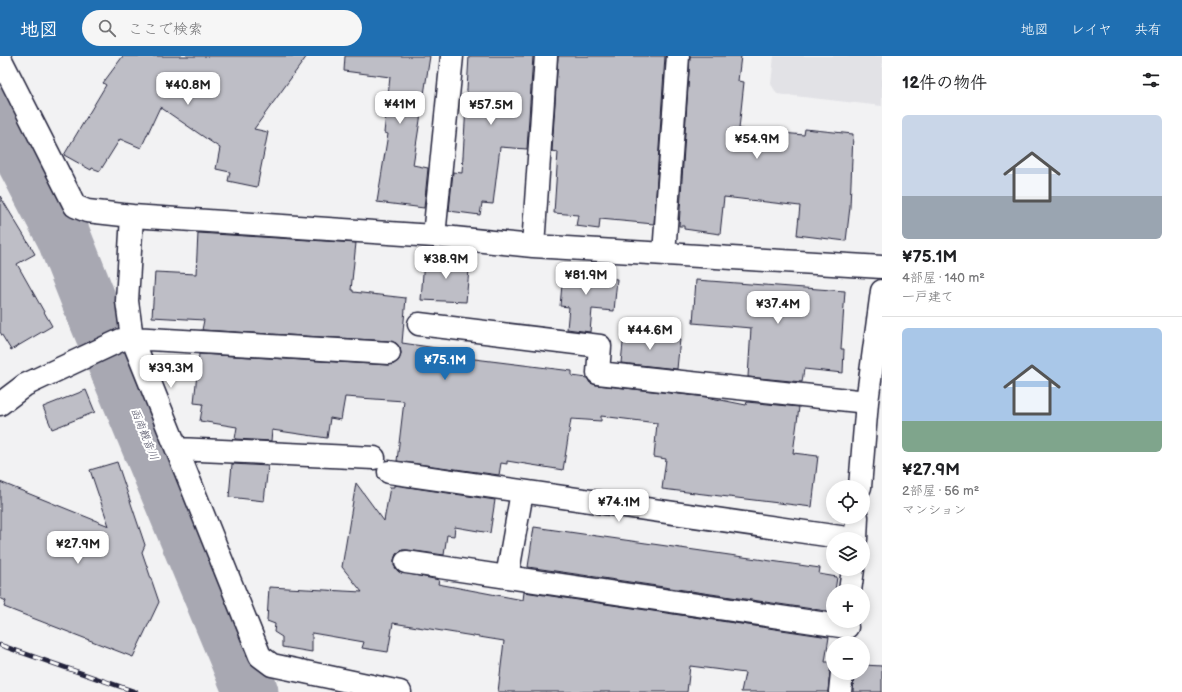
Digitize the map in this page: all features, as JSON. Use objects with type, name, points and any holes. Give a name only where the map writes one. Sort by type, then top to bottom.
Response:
[{"type":"street","points":[[434,236],[452,56]]},
{"type":"street","points":[[533,246],[546,56]]},
{"type":"street","points":[[664,254],[678,56]]},
{"type":"street","points":[[0,58],[75,206],[87,211],[132,216],[434,236],[533,246],[882,267]]},
{"type":"street","points":[[132,216],[126,339],[177,449],[260,656],[272,665],[400,692]]},
{"type":"street","points":[[861,480],[867,402],[882,291]]},
{"type":"street","points":[[420,324],[600,346],[598,373],[867,402]]},
{"type":"street","points":[[0,404],[24,385],[82,357],[126,339],[389,353]]},
{"type":"street","points":[[177,449],[382,465],[522,492],[826,535]]},
{"type":"street","points":[[507,577],[522,492]]},
{"type":"street","points":[[406,562],[846,630]]},
{"type":"street","points":[[840,692],[841,680]]},
{"type":"shaded area","points":[[774,56],[882,56],[882,106],[777,94],[771,84]]},
{"type":"building","points":[[123,56],[307,56],[254,129],[268,132],[257,187],[228,181],[230,172],[216,169],[220,148],[160,107],[141,148],[120,139],[100,171],[92,168],[91,170],[64,155],[106,85],[103,83]]},
{"type":"building","points":[[345,56],[430,56],[413,165],[428,168],[424,208],[377,202],[388,134],[384,133],[390,77],[344,71]]},
{"type":"building","points":[[469,56],[533,56],[527,149],[500,147],[493,204],[482,203],[480,215],[449,211],[453,172],[462,173]]},
{"type":"building","points":[[558,56],[665,56],[654,224],[600,219],[599,229],[576,226],[578,215],[554,213],[558,152],[552,151]]},
{"type":"building","points":[[690,56],[741,56],[738,81],[744,82],[739,129],[804,135],[805,129],[853,134],[850,207],[846,241],[797,235],[800,206],[724,197],[720,234],[684,229],[684,226],[679,226]]},
{"type":"building","points":[[0,196],[35,254],[17,264],[52,326],[11,350],[0,332]]},
{"type":"building","points":[[198,233],[356,243],[351,290],[353,290],[353,292],[406,298],[402,343],[443,349],[442,355],[572,371],[572,376],[587,378],[590,383],[597,385],[706,397],[746,405],[747,402],[799,407],[793,453],[818,456],[812,507],[662,489],[666,459],[654,457],[657,423],[601,416],[601,421],[571,419],[563,470],[507,461],[507,464],[501,463],[499,475],[397,461],[404,401],[345,397],[341,420],[330,418],[327,438],[272,430],[271,441],[235,439],[237,427],[200,421],[203,404],[194,403],[199,354],[388,365],[394,364],[399,360],[401,353],[400,348],[396,343],[390,341],[202,330],[204,320],[152,317],[155,272],[196,274]]},
{"type":"building","points":[[442,257],[470,259],[466,302],[421,300],[424,260],[441,261]]},
{"type":"building","points":[[573,265],[596,266],[595,277],[617,279],[614,311],[592,309],[590,332],[567,329],[569,307],[560,306],[563,274],[572,275]]},
{"type":"building","points":[[696,280],[845,291],[841,349],[844,349],[843,373],[804,369],[802,382],[748,377],[751,328],[693,323]]},
{"type":"building","points":[[624,333],[680,339],[677,369],[621,363]]},
{"type":"building","points":[[86,390],[95,412],[52,429],[43,407]]},
{"type":"building","points":[[117,462],[145,545],[142,552],[159,602],[133,657],[4,607],[6,601],[0,598],[0,482],[109,526],[90,470]]},
{"type":"building","points":[[232,464],[268,466],[264,501],[229,497]]},
{"type":"building","points":[[356,483],[384,521],[390,487],[394,487],[394,485],[495,500],[490,533],[455,527],[454,536],[447,535],[444,555],[402,550],[396,554],[394,566],[399,572],[439,580],[438,584],[523,600],[524,592],[826,637],[825,662],[826,680],[829,680],[828,692],[741,692],[745,673],[690,666],[687,692],[498,692],[504,641],[393,623],[388,652],[362,648],[364,642],[312,633],[312,652],[282,647],[282,637],[274,632],[275,624],[267,621],[269,587],[362,592],[342,567]]},
{"type":"building","points":[[534,527],[820,568],[819,574],[837,577],[836,584],[826,584],[826,611],[528,567]]},
{"type":"building","points":[[870,665],[882,666],[882,692],[853,692],[854,680],[870,680]]},
{"type":"waterway","name":"函南観音川","points":[[0,115],[63,235],[251,692]]},
{"type":"railway","points":[[0,645],[136,692]]}]
